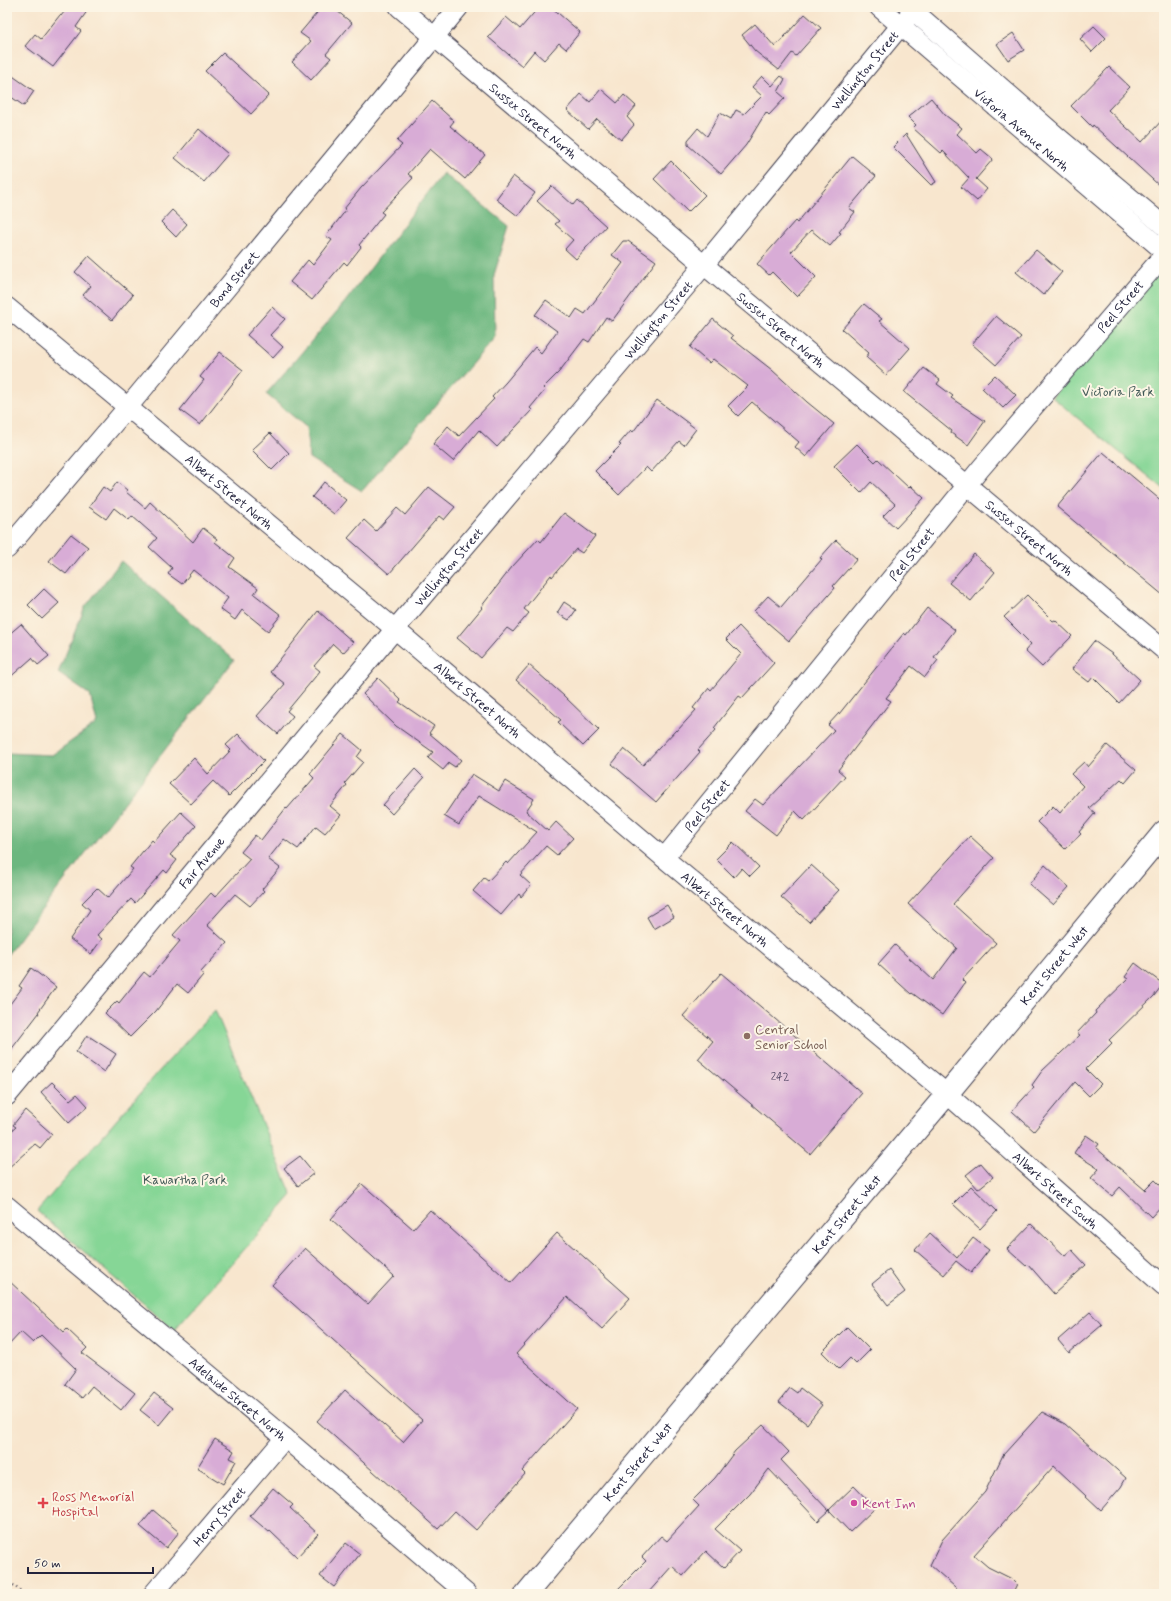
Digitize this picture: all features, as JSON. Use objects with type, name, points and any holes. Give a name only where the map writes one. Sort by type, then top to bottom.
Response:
[{"type":"main road","name":"Kent Street West","points":[[526,1594],[947,1094],[1164,832]]},
{"type":"street","name":"Sussex Street North","points":[[399,7],[704,265],[1164,650]]},
{"type":"street","name":"Bond Street","points":[[7,549],[127,407],[459,7]]},
{"type":"street","name":"Victoria Avenue North","points":[[879,7],[1054,145],[1164,226]]},
{"type":"street","name":"Victoria Avenue North","points":[[913,8],[1164,251]]},
{"type":"street","name":"Wellington Street","points":[[395,629],[704,265],[902,26],[913,8]]},
{"type":"street","name":"Peel Street","points":[[664,858],[968,486],[1164,255]]},
{"type":"street","name":"Albert Street North","points":[[7,307],[395,629],[664,858],[947,1094]]},
{"type":"street","name":"Fair Avenue","points":[[7,1096],[395,629]]},
{"type":"street","name":"Albert Street South","points":[[947,1094],[1164,1286]]},
{"type":"street","name":"Adelaide Street North","points":[[7,1206],[285,1438],[467,1594]]},
{"type":"street","name":"Henry Street","points":[[153,1594],[285,1438]]},
{"type":"path","points":[[7,1580],[24,1594]]},
{"type":"green space","points":[[443,173],[509,226],[494,275],[495,337],[362,491],[309,458],[306,427],[266,394],[345,302]]},
{"type":"green space","name":"Victoria Park","points":[[1155,275],[1164,282],[1164,489],[1052,397]]},
{"type":"green space","points":[[121,561],[234,660],[7,955],[7,753],[52,755],[97,723],[90,695],[58,673],[85,607]]},
{"type":"green space","name":"Kawartha Park","points":[[215,1010],[292,1195],[174,1330],[37,1211],[161,1069]]},
{"type":"building","points":[[68,7],[90,7],[76,27],[81,31],[53,67],[25,46],[35,34],[41,39]]},
{"type":"building","points":[[322,7],[332,7],[352,23],[326,54],[331,58],[311,80],[292,62],[311,41],[300,33]]},
{"type":"building","points":[[539,7],[551,7],[580,32],[566,49],[559,43],[544,60],[534,51],[522,66],[488,37],[506,17],[520,29]]},
{"type":"building","points":[[805,14],[821,28],[796,56],[792,53],[779,70],[755,51],[742,35],[755,24],[775,47]]},
{"type":"building","points":[[1094,26],[1106,38],[1092,52],[1080,39]]},
{"type":"building","points":[[1013,33],[1024,50],[1008,60],[997,44]]},
{"type":"building","points":[[223,53],[269,95],[251,114],[205,71]]},
{"type":"building","points":[[1109,67],[1130,87],[1108,110],[1142,142],[1164,118],[1164,190],[1093,125],[1092,127],[1071,106]]},
{"type":"building","points":[[7,72],[34,91],[24,106],[7,94]]},
{"type":"building","points":[[762,76],[772,86],[781,76],[785,79],[778,92],[785,98],[769,115],[766,112],[746,145],[721,174],[688,145],[688,140],[698,128],[707,136],[720,113],[731,119],[736,110],[744,114],[762,96],[752,87]]},
{"type":"building","points":[[601,89],[617,103],[624,95],[636,106],[627,117],[634,125],[621,140],[597,119],[588,129],[567,110],[581,94],[590,102]]},
{"type":"building","points":[[931,98],[945,115],[962,128],[957,134],[977,153],[981,149],[993,159],[976,179],[987,189],[977,201],[961,187],[969,178],[943,151],[941,153],[913,128],[916,125],[908,117]]},
{"type":"building","points":[[432,101],[454,121],[450,126],[485,155],[465,179],[430,149],[408,174],[413,178],[381,212],[384,214],[359,245],[361,247],[347,265],[344,262],[312,300],[290,282],[308,260],[313,265],[332,240],[326,236],[346,210],[344,209],[361,188],[402,145],[397,141]]},
{"type":"building","points":[[199,129],[228,154],[204,182],[175,158]]},
{"type":"building","points":[[906,134],[936,182],[931,185],[893,147]]},
{"type":"building","points":[[852,156],[876,176],[849,208],[855,212],[830,246],[811,230],[791,252],[816,277],[797,297],[772,272],[769,275],[757,264],[795,221],[797,223]]},
{"type":"building","points":[[671,161],[705,195],[688,212],[654,179]]},
{"type":"building","points":[[513,176],[535,193],[518,216],[496,199]]},
{"type":"building","points":[[552,186],[573,205],[577,200],[606,226],[576,259],[565,249],[573,240],[555,224],[559,221],[537,201]]},
{"type":"building","points":[[172,210],[187,224],[176,237],[161,222]]},
{"type":"building","points":[[623,241],[628,241],[656,261],[612,321],[606,317],[589,342],[584,339],[559,372],[543,388],[545,390],[530,408],[532,410],[497,447],[479,430],[453,461],[433,444],[448,426],[459,436],[494,399],[492,397],[535,347],[541,353],[557,331],[535,315],[546,300],[571,318],[577,309],[585,314],[623,263],[612,255]]},
{"type":"building","points":[[1036,250],[1062,272],[1043,295],[1016,272]]},
{"type":"building","points":[[89,256],[133,295],[112,320],[83,295],[91,286],[75,272]]},
{"type":"building","points":[[864,304],[882,319],[879,321],[910,348],[886,375],[866,357],[869,353],[842,329]]},
{"type":"building","points":[[272,307],[285,319],[270,335],[283,347],[273,358],[247,335]]},
{"type":"building","points":[[996,316],[1021,337],[996,365],[972,344]]},
{"type":"building","points":[[713,319],[733,336],[731,338],[772,370],[834,424],[806,457],[795,447],[799,442],[752,402],[738,416],[728,406],[748,386],[713,359],[709,363],[690,347]]},
{"type":"building","points":[[220,352],[243,370],[200,425],[180,410],[204,380],[200,377]]},
{"type":"building","points":[[924,368],[940,380],[937,384],[953,396],[951,398],[985,421],[968,445],[951,433],[952,431],[904,392]]},
{"type":"building","points":[[995,375],[1016,395],[1003,408],[982,388]]},
{"type":"building","points":[[657,400],[696,429],[684,445],[679,441],[651,472],[646,467],[619,495],[595,471],[621,445],[619,444],[631,430],[633,432]]},
{"type":"building","points":[[270,433],[289,453],[272,470],[252,450]]},
{"type":"building","points":[[857,444],[875,462],[878,459],[909,488],[911,486],[924,498],[896,528],[883,516],[895,504],[871,482],[861,493],[834,466]]},
{"type":"building","points":[[1103,452],[1164,503],[1164,596],[1057,507]]},
{"type":"building","points":[[117,482],[127,490],[126,492],[145,508],[150,502],[193,542],[203,528],[217,539],[215,542],[235,558],[229,567],[258,588],[254,594],[281,615],[268,631],[242,610],[235,620],[220,609],[228,598],[193,570],[182,584],[168,574],[172,568],[149,547],[157,538],[132,516],[129,520],[114,508],[106,519],[89,507],[103,487],[110,492]]},
{"type":"building","points":[[324,482],[346,500],[334,514],[312,497]]},
{"type":"building","points":[[429,487],[455,507],[444,520],[439,516],[389,574],[348,538],[364,520],[376,531],[397,508],[405,515]]},
{"type":"building","points":[[564,513],[595,536],[582,553],[576,549],[552,577],[551,575],[524,609],[529,613],[513,632],[507,628],[481,658],[457,638],[482,608],[481,607],[512,567],[538,539],[541,542]]},
{"type":"building","points":[[71,534],[88,547],[66,574],[49,561]]},
{"type":"building","points":[[836,540],[857,559],[833,586],[835,588],[789,641],[754,611],[768,596],[781,607],[822,559],[820,558]]},
{"type":"building","points":[[974,554],[995,572],[971,601],[949,583]]},
{"type":"building","points":[[44,589],[59,603],[42,619],[28,605]]},
{"type":"building","points":[[1027,595],[1053,621],[1055,620],[1072,636],[1042,667],[1025,651],[1031,644],[1004,617]]},
{"type":"building","points":[[564,602],[576,610],[569,620],[557,613]]},
{"type":"building","points":[[927,608],[955,630],[934,657],[938,660],[925,677],[911,666],[886,698],[891,701],[838,770],[845,776],[804,820],[795,811],[776,835],[745,811],[755,799],[763,805],[834,730],[828,725],[839,714],[904,633],[906,635]]},
{"type":"building","points":[[318,611],[353,642],[343,653],[333,644],[314,666],[320,671],[287,711],[293,716],[278,734],[257,716],[285,684],[270,672]]},
{"type":"building","points":[[21,624],[49,656],[38,665],[32,658],[7,680],[7,636]]},
{"type":"building","points":[[739,626],[774,663],[742,698],[739,696],[714,728],[716,730],[698,750],[700,752],[656,802],[612,764],[624,749],[643,765],[676,730],[677,731],[696,710],[693,708],[709,688],[711,690],[741,654],[726,639]]},
{"type":"building","points":[[1094,641],[1112,654],[1140,680],[1119,703],[1093,677],[1089,682],[1072,669]]},
{"type":"building","points":[[529,665],[599,730],[583,746],[558,722],[561,720],[516,680]]},
{"type":"building","points":[[378,678],[401,700],[399,702],[434,726],[429,733],[461,760],[455,767],[449,763],[443,770],[428,758],[433,752],[396,726],[363,694]]},
{"type":"building","points":[[238,734],[264,761],[229,796],[213,781],[191,804],[169,784],[194,758],[208,774],[231,750],[226,745]]},
{"type":"building","points":[[343,734],[362,750],[357,757],[363,762],[345,783],[347,785],[330,806],[341,815],[325,833],[316,826],[298,849],[284,839],[268,859],[280,868],[262,889],[264,891],[250,906],[235,894],[207,925],[227,943],[201,972],[203,975],[188,993],[177,984],[156,1011],[130,1037],[105,1013],[117,1001],[119,1003],[144,972],[150,977],[180,941],[173,935],[211,893],[215,897],[250,859],[241,852],[255,835],[261,840],[286,808],[287,809],[314,778],[310,774]]},
{"type":"building","points":[[1107,745],[1136,770],[1125,783],[1121,779],[1089,808],[1095,813],[1079,832],[1081,834],[1065,849],[1037,822],[1053,806],[1060,813],[1083,786],[1071,774],[1084,762],[1088,767]]},
{"type":"building","points":[[415,769],[424,778],[392,814],[383,805]]},
{"type":"building","points":[[472,774],[499,791],[505,781],[534,799],[526,811],[548,831],[556,822],[573,838],[557,855],[546,846],[520,875],[531,885],[521,897],[519,894],[501,915],[473,891],[484,878],[488,881],[506,862],[508,864],[537,832],[479,796],[459,825],[444,816]]},
{"type":"building","points":[[181,812],[196,826],[170,855],[177,860],[167,873],[164,870],[135,903],[131,899],[97,935],[102,939],[91,954],[70,939],[90,910],[82,903],[97,888],[108,898],[133,869],[130,867],[152,840],[154,842]]},
{"type":"building","points":[[970,836],[994,858],[953,904],[996,943],[962,980],[965,983],[942,1015],[912,993],[911,994],[878,964],[895,945],[933,980],[957,948],[908,904]]},
{"type":"building","points":[[733,842],[759,867],[750,876],[742,868],[734,877],[716,859]]},
{"type":"building","points":[[811,865],[839,890],[809,922],[781,897]]},
{"type":"building","points":[[1045,865],[1069,887],[1053,905],[1029,884]]},
{"type":"building","points":[[667,905],[674,917],[654,929],[647,917]]},
{"type":"building","points":[[1135,963],[1163,984],[1154,996],[1109,1040],[1112,1043],[1086,1069],[1101,1084],[1089,1096],[1075,1082],[1034,1131],[1012,1111],[1034,1087],[1032,1085],[1042,1071],[1080,1035],[1077,1033],[1096,1013],[1095,1011],[1128,979],[1125,977]]},
{"type":"building","points":[[31,968],[56,987],[38,1012],[39,1013],[7,1055],[7,1008],[22,988],[19,986]]},
{"type":"building","points":[[721,973],[862,1093],[810,1154],[698,1059],[713,1041],[683,1016]]},
{"type":"building","points":[[87,1035],[116,1054],[104,1072],[76,1052]]},
{"type":"building","points":[[52,1082],[70,1100],[77,1094],[88,1106],[69,1123],[41,1092]]},
{"type":"building","points":[[25,1110],[52,1134],[40,1148],[35,1144],[7,1169],[7,1135],[16,1127],[13,1125]]},
{"type":"building","points":[[1086,1135],[1099,1144],[1096,1148],[1145,1190],[1155,1180],[1164,1189],[1164,1203],[1151,1217],[1120,1187],[1112,1196],[1091,1178],[1099,1169],[1074,1153]]},
{"type":"building","points":[[300,1156],[314,1173],[298,1186],[284,1168]]},
{"type":"building","points":[[981,1163],[993,1177],[978,1189],[966,1175]]},
{"type":"building","points":[[362,1184],[413,1229],[430,1210],[511,1283],[557,1233],[630,1298],[602,1329],[567,1297],[516,1354],[577,1409],[522,1471],[525,1474],[476,1530],[455,1511],[438,1529],[317,1421],[345,1390],[403,1442],[422,1420],[272,1285],[305,1248],[368,1304],[394,1276],[331,1219]]},
{"type":"building","points":[[971,1186],[997,1211],[980,1229],[953,1204]]},
{"type":"building","points":[[1031,1224],[1065,1256],[1072,1250],[1086,1265],[1054,1294],[1028,1264],[1026,1266],[1007,1249]]},
{"type":"building","points":[[930,1233],[957,1258],[973,1238],[989,1250],[971,1273],[956,1261],[944,1275],[915,1250]]},
{"type":"building","points":[[889,1270],[905,1292],[888,1305],[872,1284]]},
{"type":"building","points":[[7,1279],[64,1332],[67,1329],[87,1348],[82,1353],[135,1393],[121,1410],[92,1386],[82,1398],[65,1384],[76,1369],[41,1335],[33,1343],[21,1332],[7,1347]]},
{"type":"building","points":[[1090,1312],[1102,1325],[1069,1353],[1058,1340]]},
{"type":"building","points":[[847,1327],[870,1350],[856,1364],[850,1358],[839,1369],[822,1352]]},
{"type":"building","points":[[790,1388],[797,1393],[800,1388],[822,1405],[807,1424],[779,1402]]},
{"type":"building","points":[[154,1393],[173,1408],[159,1425],[140,1410]]},
{"type":"building","points":[[1042,1412],[1065,1424],[1126,1478],[1121,1487],[1101,1510],[1054,1466],[974,1555],[988,1567],[1012,1579],[1017,1584],[1012,1594],[963,1594],[930,1565],[942,1540],[985,1492],[1003,1455]]},
{"type":"building","points":[[763,1425],[789,1452],[781,1460],[829,1511],[818,1521],[769,1469],[750,1494],[715,1529],[740,1551],[724,1568],[706,1551],[683,1576],[672,1566],[647,1594],[613,1594],[646,1561],[642,1557],[661,1536],[667,1541],[699,1506],[693,1500],[715,1478],[735,1451]]},
{"type":"building","points":[[215,1439],[234,1451],[230,1458],[236,1461],[223,1484],[197,1468]]},
{"type":"building","points":[[854,1486],[875,1508],[850,1532],[829,1510]]},
{"type":"building","points":[[273,1488],[293,1505],[290,1508],[318,1534],[297,1557],[270,1531],[269,1532],[250,1516]]},
{"type":"building","points":[[153,1510],[179,1532],[166,1548],[140,1526]]},
{"type":"building","points":[[346,1543],[360,1554],[334,1587],[320,1576]]},
{"type":"place","name":"Central Senior School","points":[[747,1036]]},
{"type":"place","name":"Ross Memorial Hospital","points":[[43,1503]]},
{"type":"place","name":"Kent Inn","points":[[854,1503]]}]
